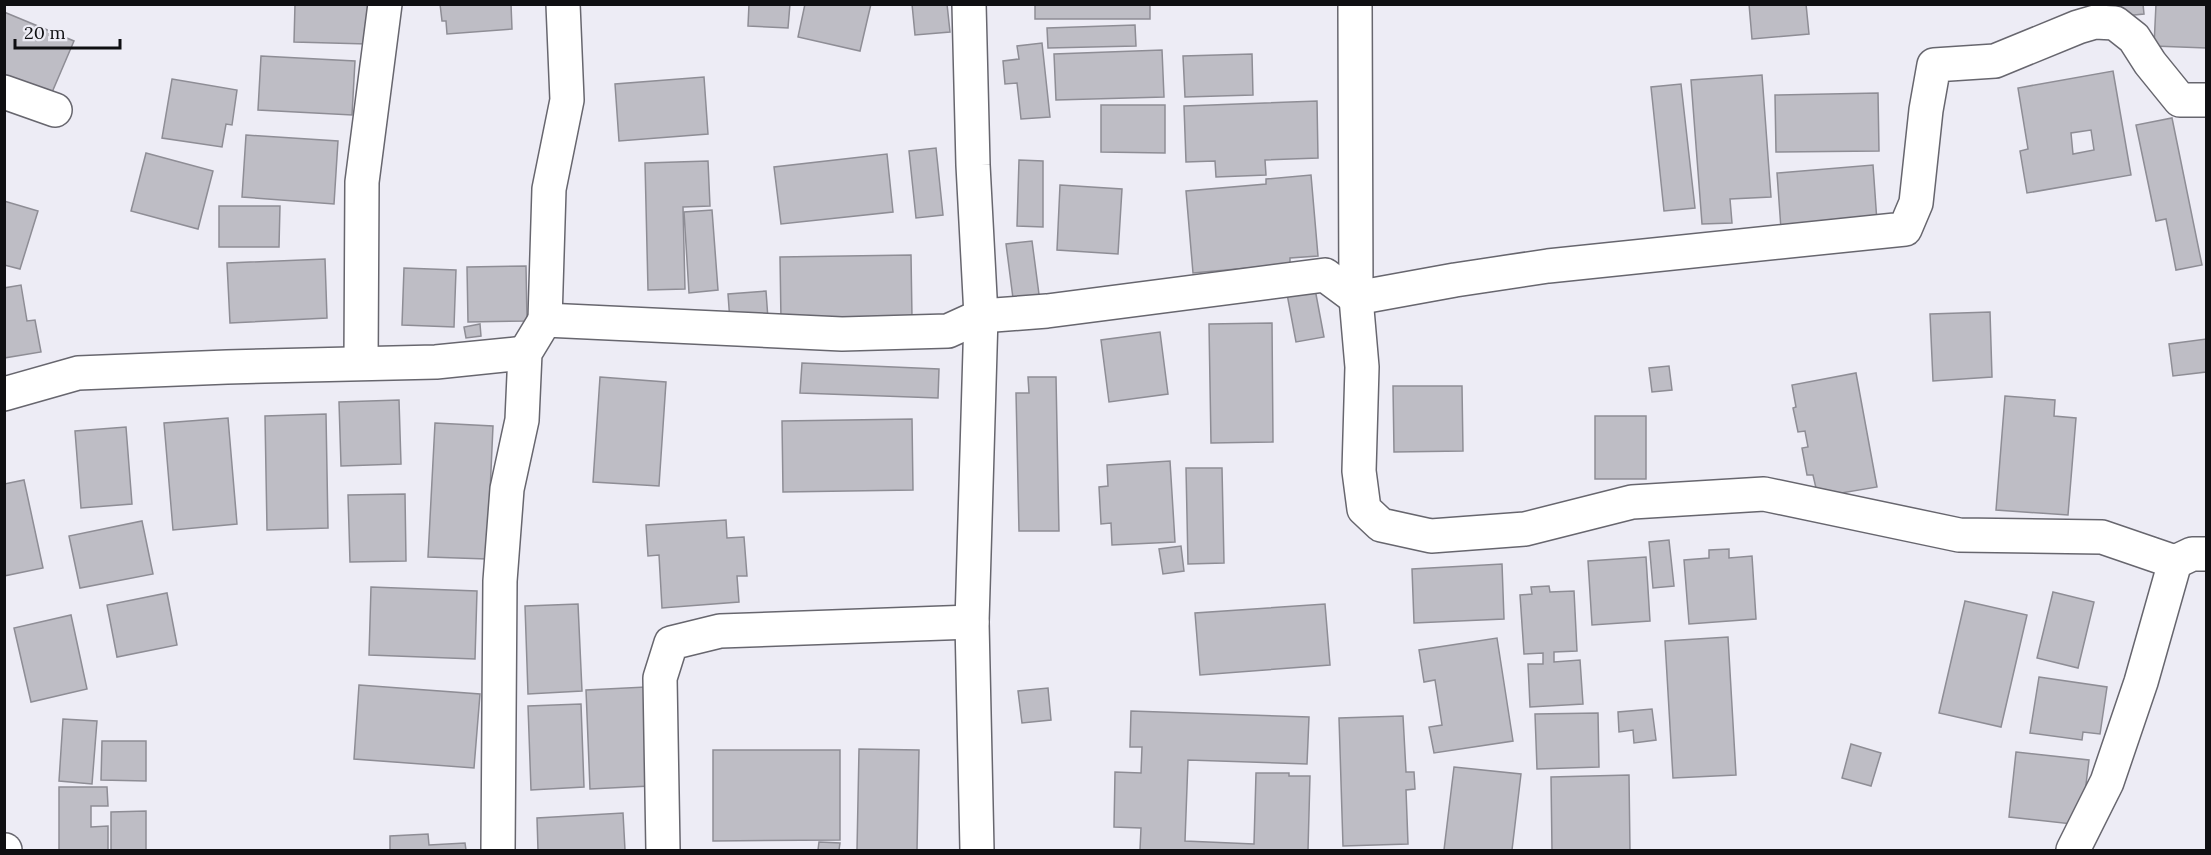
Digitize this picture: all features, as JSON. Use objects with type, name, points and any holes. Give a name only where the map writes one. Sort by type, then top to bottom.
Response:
[{"type":"street","points":[[362,363],[362,182],[385,4]]},
{"type":"street","points":[[498,850],[500,581],[507,489],[522,420],[525,352],[545,320],[549,189],[567,100],[563,4]]},
{"type":"street","points":[[969,4],[973,165],[981,316],[972,622],[977,850]]},
{"type":"street","points":[[1355,4],[1356,298],[1362,367],[1359,471],[1364,509],[1381,525],[1431,536],[1525,529],[1632,502],[1764,494],[1959,535],[2102,537],[2175,562],[2192,554],[2206,554]]},
{"type":"street","points":[[545,320],[842,334],[948,331],[981,316],[1047,311],[1325,275],[1356,298],[1548,266],[1905,230],[1916,203],[1926,110],[1934,65],[1995,61],[2078,27],[2092,13],[2115,22],[2134,38],[2150,63],[2180,100],[2206,99]]},
{"type":"street","points":[[4,92],[55,110]]},
{"type":"street","points":[[4,394],[78,373],[436,362],[525,352]]},
{"type":"street","points":[[2073,850],[2107,782],[2141,682],[2175,562]]},
{"type":"street","points":[[663,850],[660,678],[671,643],[720,631],[972,622]]},
{"type":"building","points":[[295,4],[368,4],[367,44],[294,42]]},
{"type":"building","points":[[440,4],[511,4],[512,29],[447,34],[446,21],[442,21]]},
{"type":"building","points":[[749,4],[790,4],[788,28],[748,26]]},
{"type":"building","points":[[805,4],[871,4],[860,51],[798,37]]},
{"type":"building","points":[[912,4],[947,4],[950,32],[915,35]]},
{"type":"building","points":[[1035,4],[1150,4],[1150,19],[1035,19]]},
{"type":"building","points":[[1749,4],[1806,4],[1809,34],[1752,39]]},
{"type":"building","points":[[2102,4],[2143,4],[2144,14],[2103,18]]},
{"type":"building","points":[[2156,4],[2206,4],[2206,48],[2154,46]]},
{"type":"building","points":[[4,12],[74,41],[50,97],[4,78]]},
{"type":"building","points":[[1135,25],[1136,46],[1048,48],[1047,28]]},
{"type":"building","points":[[1042,43],[1050,117],[1021,119],[1017,83],[1005,84],[1003,61],[1019,59],[1017,46]]},
{"type":"building","points":[[1162,50],[1164,97],[1056,100],[1054,54]]},
{"type":"building","points":[[1252,54],[1253,95],[1185,97],[1183,56]]},
{"type":"building","points":[[261,56],[355,61],[352,115],[258,110]]},
{"type":"building","points":[[2113,71],[2131,175],[2027,193],[2020,151],[2028,149],[2018,88]],"holes":[[[2091,130],[2094,150],[2073,154],[2071,133]]]},
{"type":"building","points":[[1762,75],[1771,197],[1730,199],[1732,223],[1702,224],[1691,80]]},
{"type":"building","points":[[704,77],[708,134],[619,141],[615,84]]},
{"type":"building","points":[[172,79],[237,90],[232,125],[226,124],[222,147],[162,138]]},
{"type":"building","points":[[1681,84],[1695,208],[1664,211],[1651,87]]},
{"type":"building","points":[[1878,93],[1879,151],[1776,152],[1775,95]]},
{"type":"building","points":[[1317,101],[1318,158],[1265,160],[1266,175],[1216,177],[1215,161],[1186,162],[1184,106]]},
{"type":"building","points":[[1101,105],[1165,105],[1165,153],[1101,152]]},
{"type":"building","points":[[2172,118],[2202,265],[2176,270],[2166,219],[2156,221],[2136,125]]},
{"type":"building","points":[[246,135],[338,141],[334,204],[242,197]]},
{"type":"building","points":[[936,148],[943,215],[916,218],[909,151]]},
{"type":"building","points":[[146,153],[213,171],[198,229],[131,211]]},
{"type":"building","points":[[887,154],[893,212],[781,224],[774,167]]},
{"type":"building","points":[[1019,160],[1043,161],[1043,227],[1017,226]]},
{"type":"building","points":[[708,161],[710,206],[683,207],[685,289],[648,290],[645,163]]},
{"type":"building","points":[[1873,165],[1877,222],[1781,229],[1777,173]]},
{"type":"building","points":[[1311,175],[1318,256],[1290,258],[1290,264],[1193,273],[1186,191],[1266,184],[1266,179]]},
{"type":"building","points":[[1060,185],[1122,189],[1118,254],[1057,250]]},
{"type":"building","points":[[4,201],[38,211],[20,269],[4,265]]},
{"type":"building","points":[[219,206],[280,206],[279,247],[219,247]]},
{"type":"building","points":[[712,210],[718,290],[689,293],[684,212]]},
{"type":"building","points":[[1032,241],[1040,302],[1014,306],[1006,244]]},
{"type":"building","points":[[911,255],[912,318],[781,321],[780,257]]},
{"type":"building","points":[[325,259],[327,318],[230,323],[227,263]]},
{"type":"building","points":[[526,266],[527,321],[468,322],[467,267]]},
{"type":"building","points":[[404,268],[456,270],[454,327],[402,325]]},
{"type":"building","points":[[21,285],[27,321],[35,320],[41,352],[4,358],[4,288]]},
{"type":"building","points":[[1315,289],[1324,337],[1296,342],[1287,294]]},
{"type":"building","points":[[766,291],[768,319],[730,322],[728,294]]},
{"type":"building","points":[[1990,312],[1992,377],[1933,381],[1930,314]]},
{"type":"building","points":[[1272,323],[1273,442],[1211,443],[1209,324]]},
{"type":"building","points":[[480,324],[481,336],[466,338],[464,327]]},
{"type":"building","points":[[1160,332],[1168,394],[1109,402],[1101,340]]},
{"type":"building","points":[[2206,339],[2206,372],[2173,376],[2169,344]]},
{"type":"building","points":[[802,363],[939,369],[938,398],[800,393]]},
{"type":"building","points":[[1669,366],[1672,390],[1652,392],[1649,368]]},
{"type":"building","points":[[1856,373],[1877,487],[1818,497],[1813,475],[1807,475],[1802,448],[1808,447],[1805,431],[1798,432],[1793,408],[1796,407],[1792,385]]},
{"type":"building","points":[[600,377],[666,382],[659,486],[593,482]]},
{"type":"building","points":[[1028,377],[1056,377],[1059,531],[1019,531],[1016,393],[1029,393]]},
{"type":"building","points":[[1393,386],[1462,386],[1463,451],[1394,452]]},
{"type":"building","points":[[2005,396],[2055,400],[2054,416],[2076,418],[2068,515],[1996,510]]},
{"type":"building","points":[[399,400],[401,464],[341,466],[339,402]]},
{"type":"building","points":[[326,414],[328,528],[267,530],[265,416]]},
{"type":"building","points":[[1595,416],[1646,416],[1646,479],[1595,479]]},
{"type":"building","points":[[228,418],[237,524],[173,530],[164,423]]},
{"type":"building","points":[[912,419],[913,490],[783,492],[782,421]]},
{"type":"building","points":[[435,423],[493,426],[487,559],[428,557]]},
{"type":"building","points":[[126,427],[132,504],[81,508],[75,431]]},
{"type":"building","points":[[1170,461],[1175,542],[1112,545],[1111,523],[1101,524],[1099,487],[1108,486],[1107,465]]},
{"type":"building","points":[[1186,468],[1222,468],[1224,563],[1188,564]]},
{"type":"building","points":[[24,480],[43,568],[4,576],[4,484]]},
{"type":"building","points":[[405,494],[406,561],[350,562],[348,495]]},
{"type":"building","points":[[726,520],[727,538],[744,537],[747,576],[737,576],[739,602],[662,608],[659,555],[648,556],[646,525]]},
{"type":"building","points":[[142,521],[153,574],[80,588],[69,536]]},
{"type":"building","points":[[1669,540],[1674,586],[1653,588],[1649,542]]},
{"type":"building","points":[[1181,546],[1184,571],[1163,574],[1159,549]]},
{"type":"building","points":[[1729,549],[1729,558],[1752,556],[1756,619],[1689,624],[1684,560],[1709,558],[1709,550]]},
{"type":"building","points":[[1646,557],[1650,621],[1592,625],[1588,561]]},
{"type":"building","points":[[1502,564],[1504,619],[1414,623],[1412,569]]},
{"type":"building","points":[[1549,586],[1550,592],[1574,591],[1577,651],[1554,652],[1554,662],[1580,660],[1583,704],[1530,707],[1528,664],[1543,664],[1543,653],[1524,654],[1520,595],[1532,594],[1531,587]]},
{"type":"building","points":[[371,587],[477,591],[475,659],[369,655]]},
{"type":"building","points":[[2053,592],[2094,602],[2078,668],[2037,658]]},
{"type":"building","points":[[167,593],[177,645],[117,657],[107,605]]},
{"type":"building","points":[[1965,601],[2027,615],[2001,727],[1939,713]]},
{"type":"building","points":[[578,604],[582,691],[528,694],[525,606]]},
{"type":"building","points":[[1325,604],[1330,665],[1200,675],[1195,613]]},
{"type":"building","points":[[71,615],[87,689],[31,702],[14,628]]},
{"type":"building","points":[[1728,637],[1736,775],[1673,778],[1665,641]]},
{"type":"building","points":[[1497,638],[1513,741],[1434,753],[1429,727],[1442,725],[1435,680],[1424,682],[1419,650]]},
{"type":"building","points":[[2039,677],[2107,687],[2100,734],[2083,732],[2082,740],[2030,733]]},
{"type":"building","points":[[359,685],[480,694],[474,768],[354,759]]},
{"type":"building","points":[[646,687],[650,786],[590,789],[586,690]]},
{"type":"building","points":[[1048,688],[1051,720],[1022,723],[1018,691]]},
{"type":"building","points":[[581,704],[584,787],[531,790],[528,706]]},
{"type":"building","points":[[1652,709],[1656,740],[1634,743],[1633,730],[1619,732],[1618,712]]},
{"type":"building","points":[[1131,711],[1309,717],[1307,764],[1188,760],[1185,841],[1254,844],[1256,773],[1289,773],[1289,776],[1310,776],[1308,850],[1140,850],[1141,828],[1114,827],[1115,772],[1141,773],[1142,747],[1130,747]]},
{"type":"building","points":[[1598,713],[1599,767],[1537,769],[1535,714]]},
{"type":"building","points":[[1403,716],[1406,772],[1414,772],[1415,789],[1406,790],[1408,844],[1343,846],[1339,718]]},
{"type":"building","points":[[63,719],[97,721],[92,784],[59,781]]},
{"type":"building","points":[[102,741],[146,741],[146,781],[101,780]]},
{"type":"building","points":[[1851,744],[1881,753],[1871,786],[1842,778]]},
{"type":"building","points":[[859,749],[919,750],[917,850],[857,850]]},
{"type":"building","points":[[713,750],[840,750],[840,840],[713,841]]},
{"type":"building","points":[[2016,752],[2089,760],[2081,825],[2009,817]]},
{"type":"building","points":[[1454,767],[1521,774],[1512,850],[1444,850]]},
{"type":"building","points":[[1629,775],[1630,850],[1552,850],[1551,777]]},
{"type":"building","points":[[59,787],[107,787],[108,806],[91,806],[91,827],[108,826],[108,850],[59,850]]},
{"type":"building","points":[[146,811],[146,850],[111,850],[111,812]]},
{"type":"building","points":[[623,813],[625,850],[538,850],[537,818]]},
{"type":"building","points":[[428,834],[429,845],[465,843],[466,850],[390,850],[390,836]]},
{"type":"building","points":[[819,842],[840,843],[839,850],[818,850]]}]
